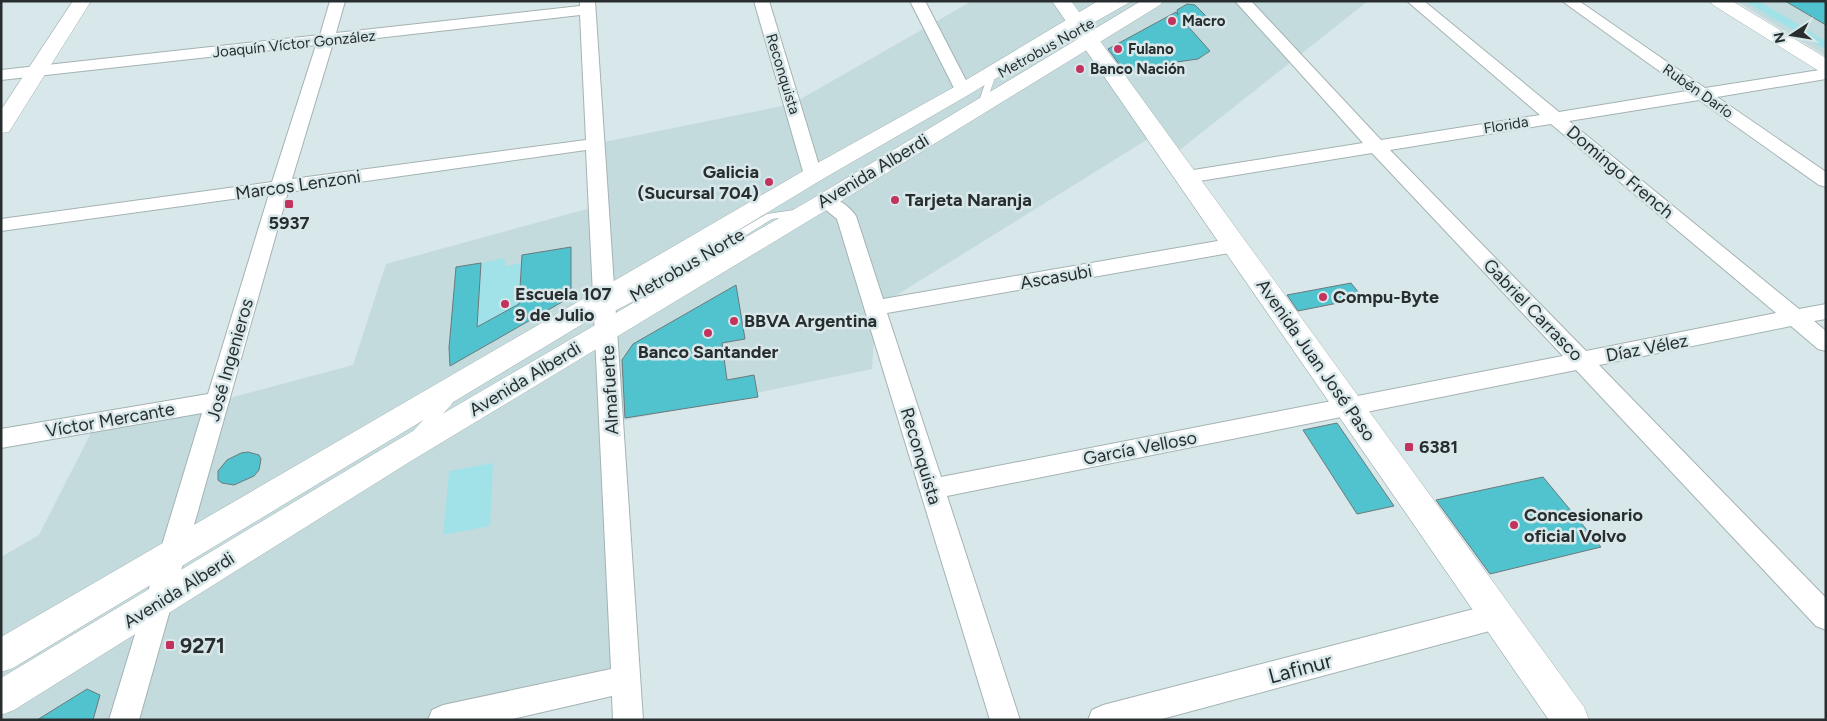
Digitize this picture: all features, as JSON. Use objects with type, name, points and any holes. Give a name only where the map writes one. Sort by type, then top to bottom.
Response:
[{"type":"main road","points":[[1,127],[82,1]]},
{"type":"main road","name":"Avenida Juan José Paso","points":[[1061,1],[1571,720]]},
{"type":"main road","name":"Avenida Alberdi","points":[[606,313],[816,206],[982,104],[1082,29],[1111,1]]},
{"type":"main road","name":"Avenida Alberdi","points":[[1,656],[174,554],[397,438],[606,313],[813,175],[963,90],[1082,29],[1154,1]]},
{"type":"main road","points":[[1719,1],[1826,67]]},
{"type":"main road","points":[[1736,1],[1826,56]]},
{"type":"main road","name":"Avenida Alberdi","points":[[1,698],[160,602],[397,438]]},
{"type":"street","name":"José Ingenieros","points":[[124,720],[280,188],[338,1]]},
{"type":"street","name":"Reconquista","points":[[761,1],[813,175]]},
{"type":"street","points":[[916,1],[963,90]]},
{"type":"street","name":"Gabriel Carrasco","points":[[1242,1],[1376,146],[1826,617]]},
{"type":"street","name":"Domingo French","points":[[1414,1],[1826,343]]},
{"type":"street","name":"Rubén Darío","points":[[1569,1],[1826,181]]},
{"type":"street","name":"Joaquín Víctor González","points":[[1,75],[326,41],[587,6]]},
{"type":"street","name":"Almafuerte","points":[[587,6],[628,720]]},
{"type":"street","name":"Florida","points":[[1186,177],[1826,74]]},
{"type":"street","name":"Marcos Lenzoni","points":[[1,225],[594,144]]},
{"type":"street","name":"Reconquista","points":[[816,206],[846,216],[1005,720]]},
{"type":"street","name":"Ascasubi","points":[[876,308],[1235,245]]},
{"type":"street","name":"Díaz Vélez","points":[[1350,407],[1826,311]]},
{"type":"street","name":"Víctor Mercante","points":[[1,440],[219,401]]},
{"type":"street","name":"García Velloso","points":[[931,489],[1350,407]]},
{"type":"street","name":"Lafinur","points":[[1103,720],[1497,616]]},
{"type":"street","points":[[443,720],[626,679]]},
{"type":"lane","name":"Metrobus Norte","points":[[963,90],[990,80],[1128,1]]},
{"type":"lane","name":"Metrobus Norte","points":[[982,104],[990,80]]},
{"type":"lane","name":"Metrobus Norte","points":[[770,216],[787,192]]},
{"type":"lane","name":"Metrobus Norte","points":[[397,438],[447,402],[579,323],[606,313],[770,216],[816,206]]},
{"type":"lane","name":"Metrobus Norte","points":[[397,438],[447,402]]},
{"type":"shaded area","points":[[972,1],[1368,1],[1172,156],[1156,134],[876,308],[872,369],[612,423],[626,679],[443,720],[1,720],[1,557],[39,535],[96,423],[219,401],[353,365],[386,264],[598,206],[594,144],[792,104]]},
{"type":"shaded area","points":[[1736,1],[1826,1],[1826,56]]},
{"type":"shaded area","points":[[1744,1],[1759,1],[1826,41],[1826,50]]},
{"type":"shaded area","points":[[504,258],[506,266],[521,263],[520,283],[527,299],[477,328],[481,263]]},
{"type":"shaded area","points":[[493,463],[490,526],[443,535],[449,471]]},
{"type":"building","points":[[1785,1],[1826,1],[1826,25]]},
{"type":"building","points":[[1187,4],[1195,5],[1209,19],[1185,23],[1210,51],[1198,59],[1162,64],[1165,67],[1125,72],[1108,49],[1176,12],[1178,15],[1177,10]]},
{"type":"building","name":"Escuela 107 9 de Julio","points":[[571,247],[571,289],[562,302],[450,366],[449,348],[456,267],[481,263],[477,327],[519,304],[522,255]]},
{"type":"building","name":"Compu-Byte","points":[[1351,283],[1363,298],[1298,311],[1287,295]]},
{"type":"building","points":[[736,285],[745,339],[722,343],[727,380],[754,375],[758,397],[625,418],[622,360],[633,344]]},
{"type":"building","points":[[1337,423],[1394,506],[1357,514],[1303,430]]},
{"type":"building","points":[[248,452],[259,455],[261,459],[259,470],[254,476],[234,485],[222,483],[218,480],[218,471],[227,460],[241,453]]},
{"type":"building","name":"Concesionario oficial Volvo","points":[[1543,477],[1601,547],[1490,574],[1436,500]]},
{"type":"building","points":[[87,689],[100,695],[93,720],[37,720]]},
{"type":"place","name":"Macro","points":[[1172,21]]},
{"type":"place","name":"Fulano","points":[[1118,49]]},
{"type":"place","name":"Banco Nación","points":[[1080,69]]},
{"type":"place","name":"Galicia (Sucursal 704)","points":[[769,182]]},
{"type":"place","name":"Tarjeta Naranja","points":[[895,200]]},
{"type":"place","name":"5937","points":[[289,204]]},
{"type":"place","name":"Compu-Byte","points":[[1323,297]]},
{"type":"place","name":"Escuela 107 9 de Julio","points":[[505,304]]},
{"type":"place","name":"BBVA Argentina","points":[[734,321]]},
{"type":"place","name":"Banco Santander","points":[[708,333]]},
{"type":"place","name":"6381","points":[[1409,447]]},
{"type":"place","name":"Concesionario oficial Volvo","points":[[1514,525]]},
{"type":"place","name":"9271","points":[[170,645]]}]
